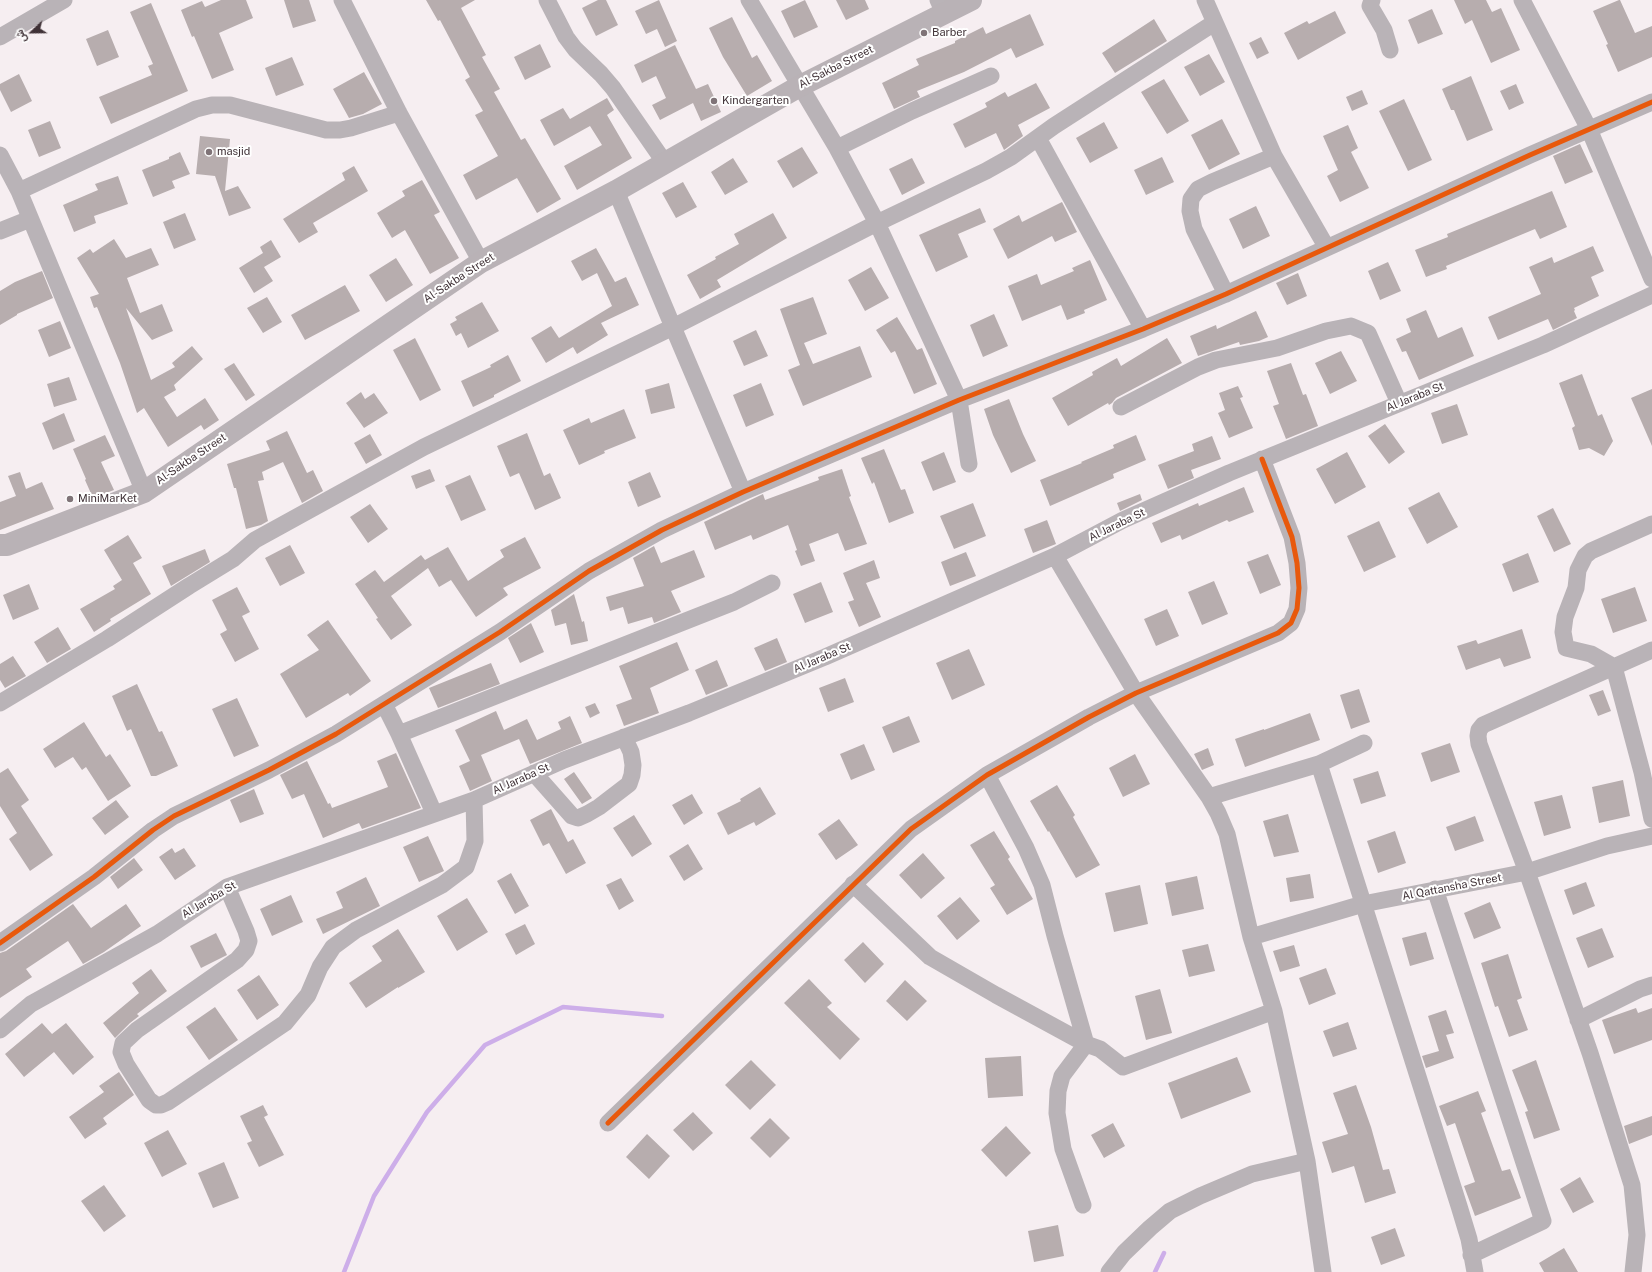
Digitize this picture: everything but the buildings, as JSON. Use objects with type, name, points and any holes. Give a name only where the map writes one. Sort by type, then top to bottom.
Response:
[{"type":"main road","name":"Al-Sakba Street","points":[[2,549],[144,492],[481,262],[616,192],[664,163],[941,6],[971,0]]},
{"type":"street","points":[[0,37],[64,0]]},
{"type":"street","points":[[342,0],[399,113],[481,262]]},
{"type":"street","points":[[547,0],[570,43],[613,88],[664,163]]},
{"type":"street","points":[[750,0],[837,148],[877,223],[959,400],[968,464]]},
{"type":"street","points":[[1205,0],[1274,156],[1326,248]]},
{"type":"street","points":[[1372,0],[1370,6],[1384,30],[1390,50]]},
{"type":"street","points":[[1522,0],[1589,129],[1652,279]]},
{"type":"street","points":[[0,703],[107,639],[233,559],[255,540],[424,446],[673,327],[877,223],[986,171],[1011,157],[1123,81],[1214,23]]},
{"type":"street","points":[[837,148],[912,111],[991,76]]},
{"type":"street","points":[[0,943],[94,877],[141,839],[174,816],[269,770],[329,738],[500,632],[589,571],[622,551],[662,530],[744,492],[959,400],[1143,329],[1226,294],[1589,129],[1652,102]]},
{"type":"street","points":[[19,191],[196,109],[212,105],[230,105],[326,130],[352,128],[399,113]]},
{"type":"street","points":[[1038,138],[1143,329]]},
{"type":"street","points":[[0,155],[19,191],[144,492]]},
{"type":"street","points":[[1226,294],[1194,229],[1190,212],[1191,199],[1198,189],[1274,156]]},
{"type":"street","points":[[616,192],[744,492]]},
{"type":"street","points":[[0,231],[30,219]]},
{"type":"street","name":"Al Jaraba St","points":[[0,1030],[31,1004],[157,934],[227,887],[474,800],[564,760],[689,713],[825,658],[1055,556],[1123,520],[1262,459],[1543,345],[1652,295]]},
{"type":"street","points":[[1121,407],[1210,362],[1277,348],[1326,331],[1351,326],[1368,333],[1399,404]]},
{"type":"street","points":[[608,1123],[911,829],[987,775],[1089,717],[1136,693],[1278,633],[1291,623],[1297,609],[1300,588],[1292,537],[1262,459]]},
{"type":"street","points":[[1652,524],[1591,551],[1585,556],[1578,570],[1573,598],[1565,617],[1563,632],[1566,648],[1591,654],[1614,667],[1642,772],[1652,819]]},
{"type":"street","points":[[1055,556],[1136,693],[1209,797],[1227,834],[1251,937],[1274,1011],[1306,1161],[1323,1272]]},
{"type":"street","points":[[399,734],[734,602],[772,583]]},
{"type":"street","points":[[1633,1272],[1637,1235],[1632,1185],[1578,1020],[1527,872],[1479,744],[1478,736],[1479,730],[1483,725],[1652,650]]},
{"type":"street","points":[[384,704],[434,813]]},
{"type":"street","points":[[534,773],[572,816],[578,818],[599,808],[629,784],[633,765],[631,752],[624,737]]},
{"type":"street","points":[[1209,797],[1319,764],[1364,743]]},
{"type":"street","points":[[1319,764],[1469,1239],[1475,1272]]},
{"type":"street","points":[[987,775],[1026,848],[1042,885],[1086,1044]]},
{"type":"street","points":[[227,887],[246,931],[249,941],[246,950],[237,960],[137,1030],[123,1043],[121,1052],[126,1064],[149,1100],[156,1105],[161,1105],[168,1102],[285,1023],[308,995],[320,967],[333,947],[356,930],[442,885],[466,867],[475,841],[474,800]]},
{"type":"street","name":"Al Qattansha Street","points":[[1251,937],[1363,904],[1527,872],[1607,846],[1652,836]]},
{"type":"street","points":[[853,884],[930,956],[996,995],[1086,1044],[1100,1049],[1123,1067],[1274,1011]]},
{"type":"street","points":[[1435,889],[1542,1221],[1471,1255]]},
{"type":"street","points":[[1578,1020],[1640,989],[1652,985]]},
{"type":"street","points":[[1083,1205],[1063,1149],[1057,1113],[1062,1076],[1086,1044]]},
{"type":"street","points":[[1109,1272],[1129,1248],[1170,1211],[1200,1196],[1252,1174],[1306,1161]]},
{"type":"waterway","points":[[344,1272],[374,1196],[427,1112],[485,1045],[563,1007],[662,1016]]},
{"type":"waterway","points":[[1155,1272],[1164,1253]]},
{"type":"cycle path","points":[[0,943],[94,877],[153,830],[174,816],[269,770],[336,734],[500,632],[589,571],[662,530],[743,492],[959,400],[1143,329],[1226,294],[1530,155],[1652,102]]},
{"type":"cycle path","points":[[608,1123],[911,829],[987,775],[1089,717],[1136,693],[1278,633],[1291,623],[1297,609],[1299,588],[1297,563],[1292,537],[1262,459]]},
{"type":"place","name":"Barber","points":[[924,33]]},
{"type":"place","name":"Kindergarten","points":[[714,101]]},
{"type":"place","name":"masjid","points":[[209,152]]},
{"type":"place","name":"MiniMarKet","points":[[70,499]]}]
